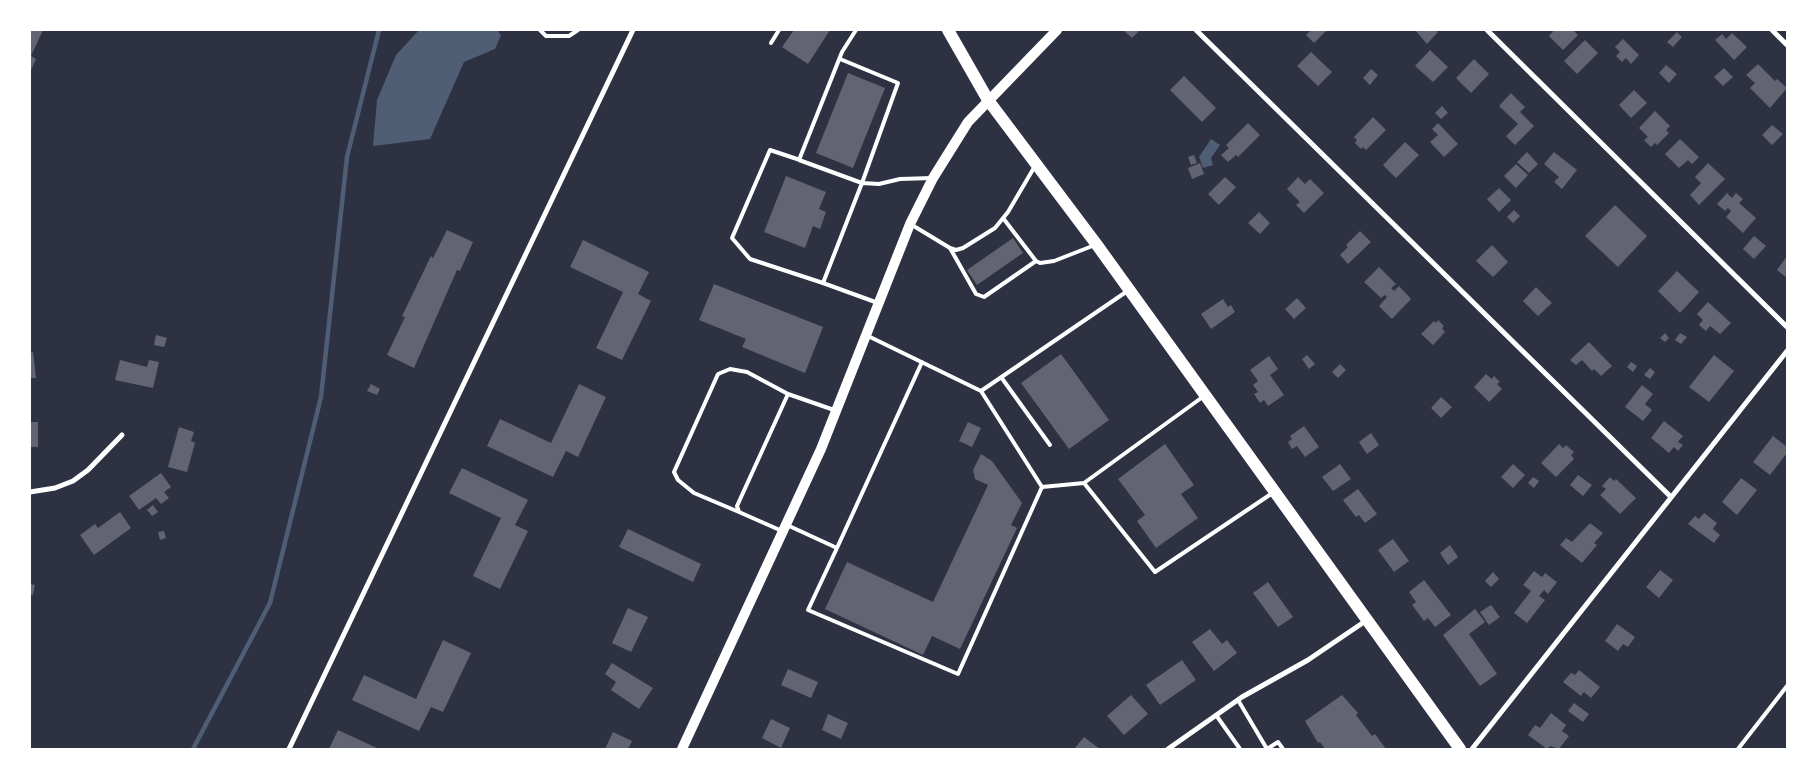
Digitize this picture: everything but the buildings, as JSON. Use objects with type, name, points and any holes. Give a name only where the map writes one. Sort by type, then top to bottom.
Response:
[{"type":"main road","points":[[948,30],[988,100],[1098,244],[1460,749]]},
{"type":"main road","points":[[682,749],[785,529],[836,411],[910,224],[934,178],[968,122],[1058,30]]},
{"type":"street","points":[[289,749],[632,30]]},
{"type":"street","points":[[1196,30],[1671,497]]},
{"type":"street","points":[[1487,30],[1787,327]]},
{"type":"street","points":[[1772,30],[1787,45]]},
{"type":"street","points":[[1472,749],[1787,351]]},
{"type":"street","points":[[30,492],[55,488],[73,481],[88,470],[122,435]]},
{"type":"street","points":[[1168,749],[1238,700],[1308,660],[1368,620]]},
{"type":"lane","points":[[540,30],[546,36],[569,36],[578,30]]},
{"type":"lane","points":[[771,43],[779,30]]},
{"type":"lane","points":[[800,160],[840,59],[856,30]]},
{"type":"lane","points":[[823,284],[898,83],[840,59]]},
{"type":"lane","points":[[878,303],[750,259],[732,238],[770,150],[862,183],[879,184],[900,179],[934,178]]},
{"type":"lane","points":[[910,224],[950,248],[956,250],[963,248],[995,228],[1036,164]]},
{"type":"lane","points":[[1003,218],[1036,261],[1040,263],[1054,261],[1098,244]]},
{"type":"lane","points":[[950,248],[976,294],[984,297],[1036,261]]},
{"type":"lane","points":[[981,390],[1130,289]]},
{"type":"lane","points":[[867,335],[981,390],[1042,487]]},
{"type":"lane","points":[[922,362],[808,610],[958,674],[1042,487]]},
{"type":"lane","points":[[836,411],[788,394],[747,372],[730,369],[718,374],[674,472],[678,480],[694,493],[739,512],[837,548]]},
{"type":"lane","points":[[1001,377],[1050,445]]},
{"type":"lane","points":[[739,512],[737,506],[788,394]]},
{"type":"lane","points":[[1042,487],[1084,483],[1205,394]]},
{"type":"lane","points":[[1084,483],[1155,572],[1275,492]]},
{"type":"lane","points":[[1738,749],[1787,686]]},
{"type":"lane","points":[[1238,700],[1267,749],[1278,742],[1283,749]]},
{"type":"lane","points":[[1216,715],[1240,749]]},
{"type":"water","points":[[419,30],[497,30],[501,35],[495,49],[464,62],[430,139],[373,146],[377,100],[396,55]]},
{"type":"water","points":[[1211,139],[1220,145],[1211,158],[1213,165],[1203,168],[1199,157]]},
{"type":"waterway","points":[[193,749],[270,603],[321,397],[347,157],[379,30]]}]
